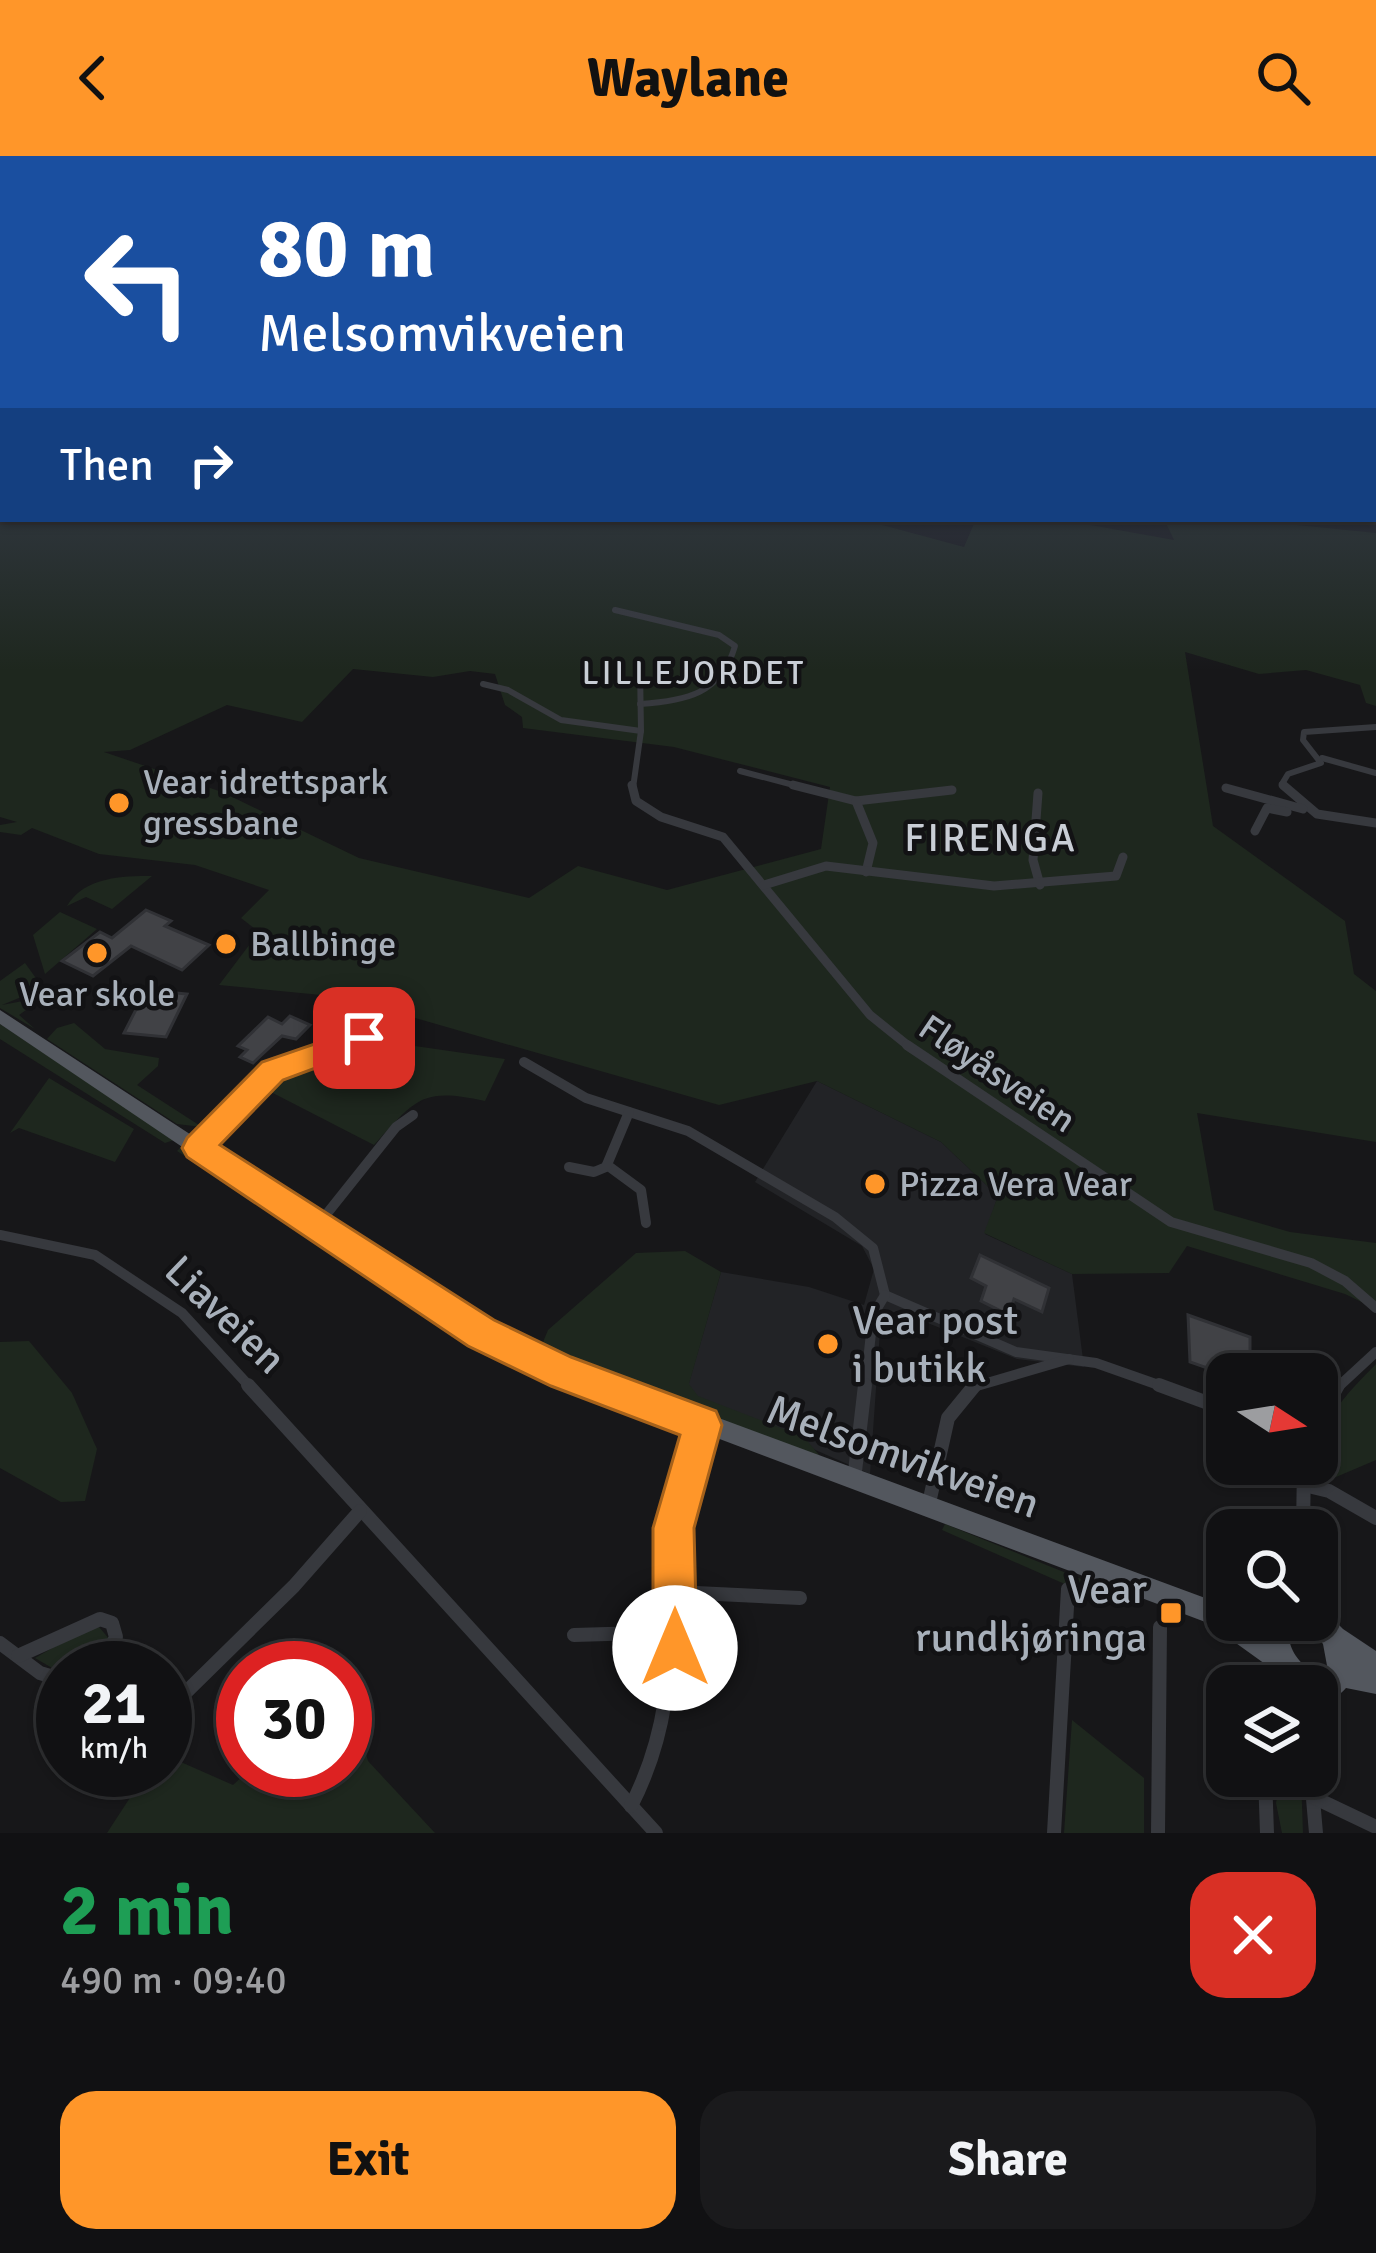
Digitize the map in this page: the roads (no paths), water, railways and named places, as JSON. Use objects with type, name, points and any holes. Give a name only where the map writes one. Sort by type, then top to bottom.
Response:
[{"type":"main road","name":"Melsomvikveien","points":[[0,1016],[510,1348],[703,1425],[1206,1608]]},
{"type":"main road","points":[[1338,1637],[1376,1665]]},
{"type":"main road","name":"Melsomvikveien","points":[[1246,1641],[1268,1665]]},
{"type":"main road","name":"Melsomvikveien","points":[[1338,1683],[1376,1682]]},
{"type":"street","points":[[615,610],[719,635],[735,646],[722,679],[707,693],[684,701],[640,704]]},
{"type":"street","points":[[483,684],[574,724],[641,731],[640,668]]},
{"type":"street","points":[[1376,727],[1304,732],[1303,740],[1322,758],[1376,772]]},
{"type":"street","name":"Fløyåsveien","points":[[641,731],[632,792],[646,810],[717,833],[870,1015],[906,1048],[1171,1222],[1311,1263],[1345,1281],[1376,1309]]},
{"type":"street","points":[[1312,811],[1282,782],[1288,774],[1318,765],[1322,758]]},
{"type":"street","points":[[740,771],[856,801],[874,795],[952,790]]},
{"type":"street","points":[[1226,788],[1376,823]]},
{"type":"street","points":[[1038,793],[1033,860],[1040,885]]},
{"type":"street","points":[[856,801],[873,843],[866,872]]},
{"type":"street","points":[[1255,831],[1267,808],[1312,811]]},
{"type":"street","points":[[764,885],[816,867],[1040,885],[1116,877],[1123,857]]},
{"type":"street","points":[[198,1148],[273,1071],[352,1041],[398,1039]]},
{"type":"street","points":[[524,1062],[586,1098],[688,1131],[848,1226],[873,1248],[885,1295],[873,1315],[854,1480]]},
{"type":"street","points":[[569,1167],[601,1172],[629,1112]]},
{"type":"street","points":[[317,1226],[396,1126],[413,1115]]},
{"type":"street","points":[[607,1166],[641,1190],[646,1223]]},
{"type":"street","name":"Liaveien","points":[[0,1235],[95,1255],[159,1294],[194,1324],[656,1833]]},
{"type":"street","points":[[885,1295],[1016,1352],[1071,1358],[1206,1403]]},
{"type":"street","points":[[1338,1386],[1376,1352]]},
{"type":"street","points":[[928,1508],[947,1425],[964,1392],[976,1384],[1048,1371],[1071,1358]]},
{"type":"street","points":[[631,1806],[655,1760],[675,1632],[674,1528],[703,1425]]},
{"type":"street","points":[[1304,1509],[1304,1485],[1329,1491],[1376,1518]]},
{"type":"street","points":[[192,1686],[294,1586],[360,1511]]},
{"type":"street","points":[[1054,1833],[1068,1589]]},
{"type":"street","points":[[675,1592],[800,1598]]},
{"type":"street","points":[[51,1641],[100,1619],[112,1623],[114,1641]]},
{"type":"street","points":[[1158,1833],[1160,1628]]},
{"type":"street","points":[[574,1635],[675,1632]]},
{"type":"street","points":[[0,1643],[36,1670]]},
{"type":"street","points":[[18,1656],[36,1648]]},
{"type":"street","points":[[1266,1797],[1268,1833]]},
{"type":"street","points":[[1313,1797],[1376,1827]]},
{"type":"street","points":[[1313,1797],[1316,1833]]},
{"type":"place","name":"Vear idrettspark gressbane","points":[[119,803]]},
{"type":"place","name":"Ballbinge","points":[[226,944]]},
{"type":"place","name":"Vear skole","points":[[97,953]]},
{"type":"place","name":"Pizza Vera Vear","points":[[875,1184]]},
{"type":"place","name":"Vear post i butikk","points":[[828,1344]]},
{"type":"place","name":"Vear rundkjøringa","points":[[1171,1613]]},
{"type":"district","name":"LILLEJORDET","points":[[694,673]]},
{"type":"district","name":"FIRENGA","points":[[991,838]]}]
